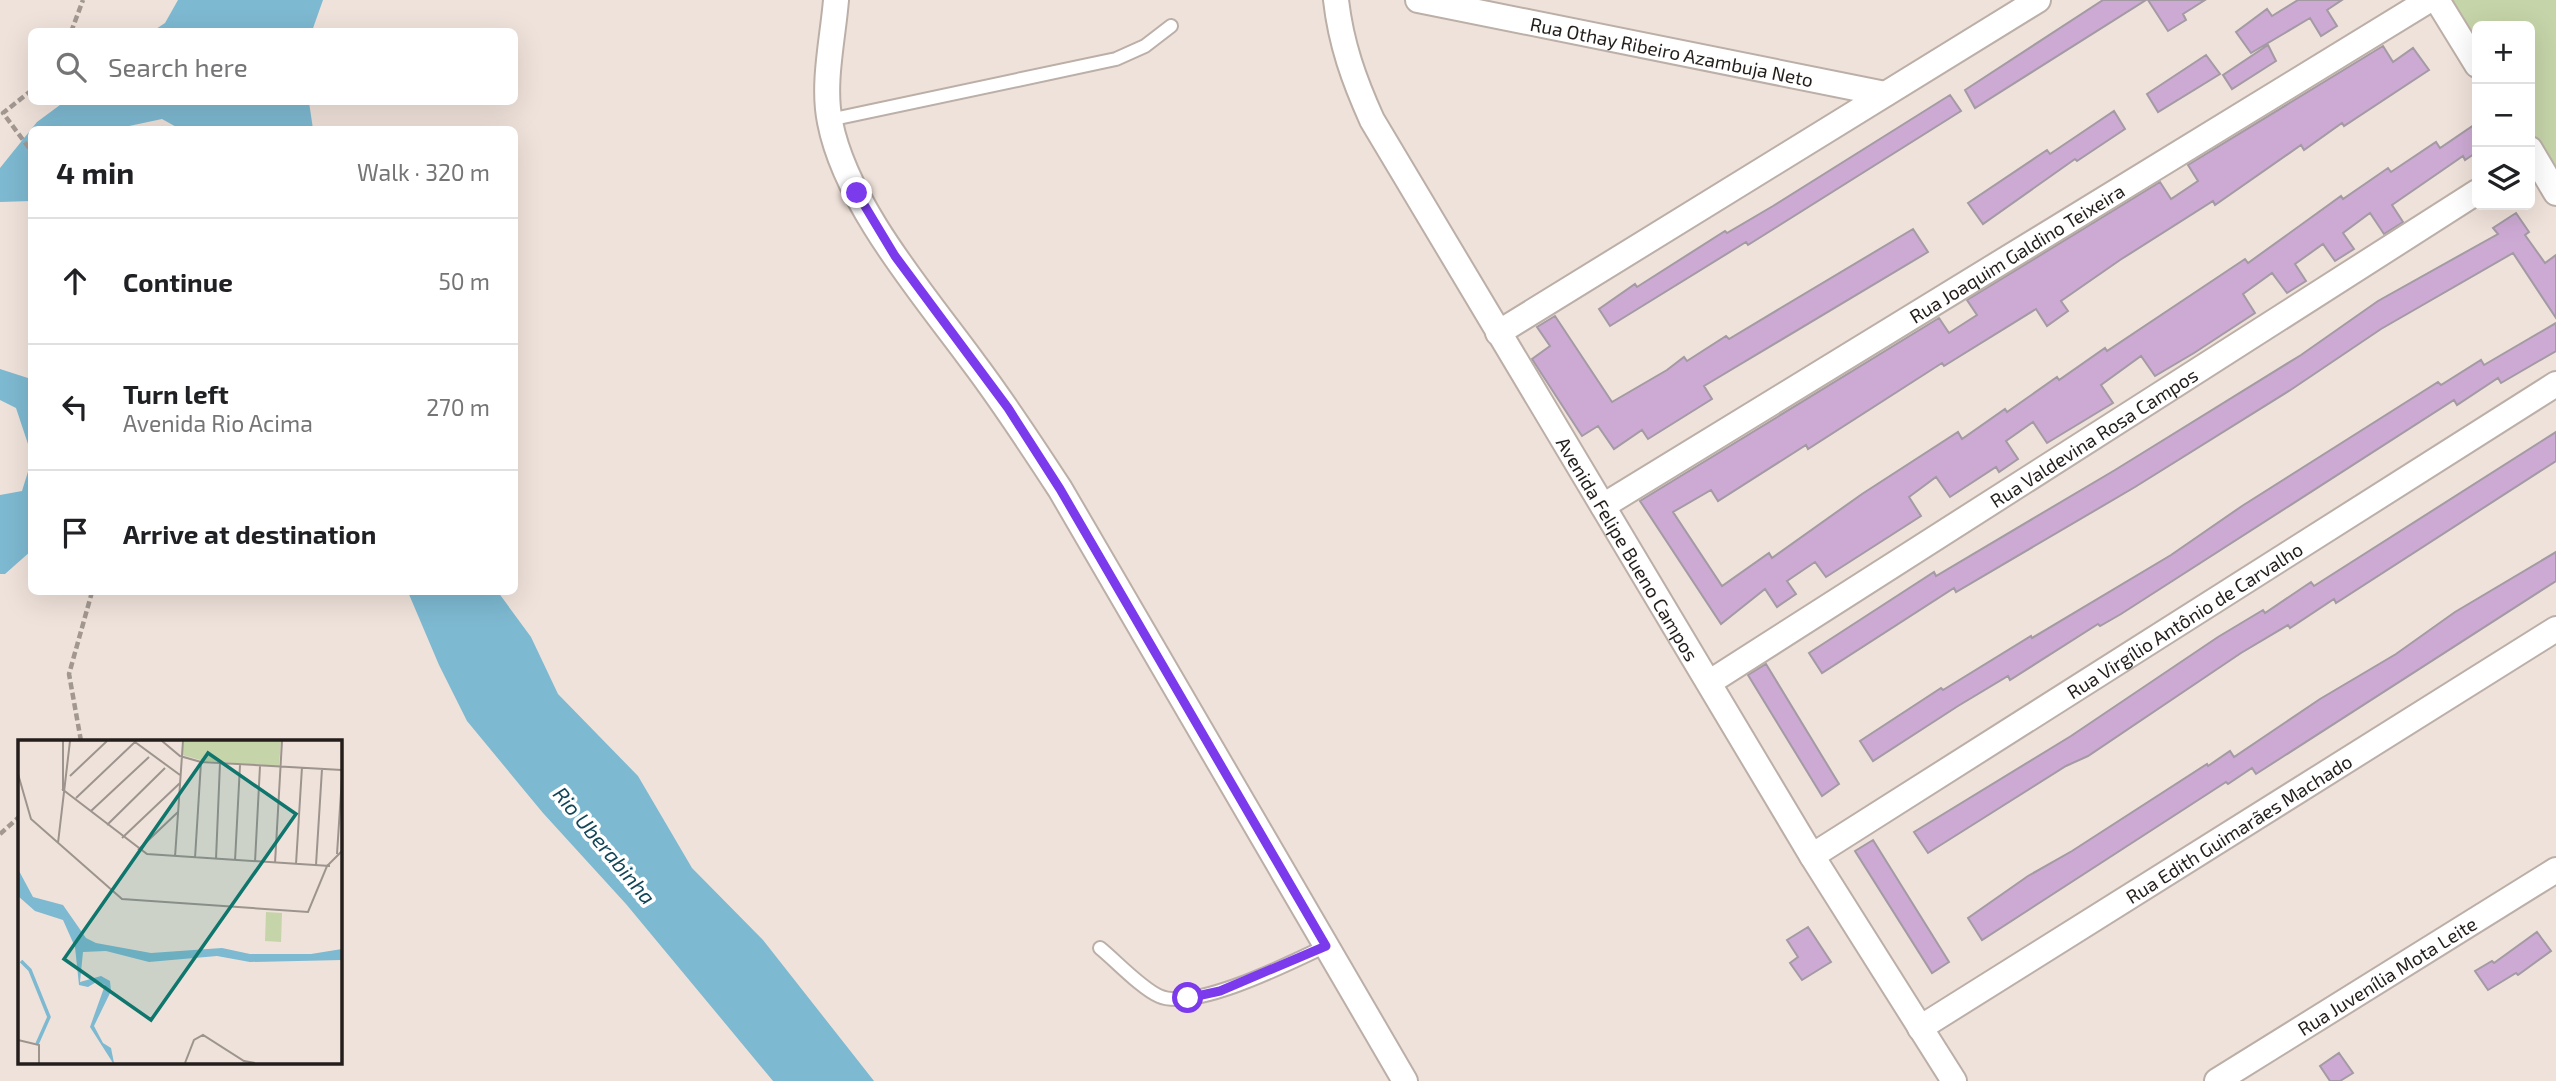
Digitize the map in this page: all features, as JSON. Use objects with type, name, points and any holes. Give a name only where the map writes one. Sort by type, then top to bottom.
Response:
[{"type":"street","points":[[836,0],[829,120],[857,193],[895,256],[1008,408],[1060,489],[1405,1081]]},
{"type":"street","name":"Avenida Felipe Bueno Campos","points":[[1336,0],[1340,34],[1353,76],[1372,120],[1812,856],[1954,1081]]},
{"type":"street","name":"Rua Othay Ribeiro Azambuja Neto","points":[[1418,0],[1885,94]]},
{"type":"street","points":[[1498,332],[2038,0]]},
{"type":"street","name":"Rua Joaquim Galdino Teixeira","points":[[1603,506],[2429,0]]},
{"type":"street","points":[[2437,0],[2472,57]]},
{"type":"street","points":[[2535,160],[2556,193]]},
{"type":"street","name":"Rua Valdevina Rosa Campos","points":[[1710,682],[2472,195]]},
{"type":"street","name":"Rua Virgílio Antônio de Carvalho","points":[[1812,856],[2556,384]]},
{"type":"street","name":"Rua Edith Guimarães Machado","points":[[1920,1028],[2556,629]]},
{"type":"street","name":"Rua Juvenília Mota Leite","points":[[2217,1081],[2556,870]]},
{"type":"lane","points":[[829,120],[1116,59],[1145,46],[1171,26]]},
{"type":"lane","points":[[1100,948],[1159,996],[1188,998],[1220,991],[1326,946]]},
{"type":"path","points":[[72,28],[83,0]]},
{"type":"path","points":[[28,93],[3,113],[28,147]]},
{"type":"path","points":[[81,740],[69,674],[91,595]]},
{"type":"path","points":[[0,834],[18,818]]},
{"type":"green space","points":[[2452,0],[2556,0],[2556,175],[2535,139],[2535,21],[2472,21],[2472,36]]},
{"type":"water","points":[[178,0],[323,0],[313,28],[158,28],[165,23]]},
{"type":"water","points":[[60,105],[309,105],[313,126],[175,126],[162,119],[129,126],[34,126]]},
{"type":"water","points":[[28,133],[28,201],[0,202],[0,168]]},
{"type":"water","points":[[0,369],[28,378],[28,444],[16,408],[0,400]]},
{"type":"water","points":[[28,472],[28,554],[5,574],[0,574],[0,495],[22,491]]},
{"type":"water","name":"Rio Uberabinha","points":[[409,595],[500,595],[531,637],[558,694],[638,776],[692,868],[763,940],[874,1081],[773,1081],[626,904],[543,813],[467,721],[439,665]]},
{"type":"building","points":[[2103,0],[2146,0],[1975,108],[1965,90]]},
{"type":"building","points":[[2148,0],[2205,0],[2183,14],[2186,20],[2168,31]]},
{"type":"building","points":[[2298,0],[2342,0],[2327,10],[2337,26],[2321,36],[2310,18],[2251,53],[2236,32],[2267,9],[2272,16]]},
{"type":"building","points":[[2268,45],[2276,61],[2232,89],[2223,75]]},
{"type":"building","points":[[2383,46],[2393,62],[2413,48],[2429,70],[2344,126],[2342,123],[2304,150],[2301,145],[2215,205],[2213,201],[2120,260],[2061,301],[2068,311],[2047,326],[2036,309],[1944,366],[1942,363],[1808,449],[1806,445],[1718,501],[1711,490],[1673,512],[1722,586],[1769,553],[1772,558],[1862,494],[1958,432],[1962,439],[2057,377],[2059,380],[2105,348],[2107,351],[2245,259],[2248,263],[2341,196],[2343,199],[2388,168],[2391,172],[2436,142],[2440,148],[2472,126],[2472,155],[2465,160],[2463,156],[2392,205],[2403,222],[2384,234],[2370,213],[2343,233],[2354,249],[2335,261],[2323,244],[2295,264],[2306,281],[2287,293],[2272,273],[2243,294],[2255,313],[2194,353],[2155,376],[2141,356],[2101,385],[2113,403],[2047,443],[2033,422],[2006,441],[2018,459],[1999,472],[1996,467],[1950,497],[1936,477],[1909,497],[1921,516],[1826,577],[1815,562],[1787,581],[1796,594],[1777,607],[1765,589],[1721,624],[1640,501],[1939,318],[1949,333],[1977,315],[1967,300],[2160,182],[2171,199],[2198,181],[2188,165]]},
{"type":"building","points":[[2206,55],[2220,74],[2158,112],[2147,94]]},
{"type":"building","points":[[1950,95],[1961,111],[1748,245],[1746,242],[1610,326],[1599,309],[1635,284],[1637,287],[1725,231],[1727,233],[1773,206]]},
{"type":"building","points":[[2114,111],[2125,129],[2077,161],[2075,159],[1983,224],[1968,203],[2047,150],[2050,154]]},
{"type":"building","points":[[2516,213],[2529,232],[2525,235],[2545,263],[2556,255],[2556,318],[2513,253],[2381,329],[2292,389],[2135,487],[1956,592],[1954,588],[1822,673],[1809,653],[1934,572],[1936,576],[2301,355],[2378,301],[2498,234],[2493,228]]},
{"type":"building","points":[[1913,229],[1928,252],[1704,386],[1712,399],[1648,439],[1642,430],[1614,449],[1598,426],[1582,436],[1532,359],[1550,346],[1537,327],[1555,316],[1612,402],[1684,357],[1687,361],[1726,336],[1729,339]]},
{"type":"building","points":[[2556,323],[2556,351],[2501,383],[2498,378],[2457,405],[2454,400],[2121,614],[2100,626],[2098,624],[2010,680],[2008,676],[1873,761],[1860,741],[1941,688],[1943,690],[2171,555],[2242,506],[2438,382],[2441,385],[2481,360],[2484,365]]},
{"type":"building","points":[[2556,432],[2556,461],[2336,603],[2334,599],[2290,628],[2288,625],[2241,653],[2088,756],[2066,766],[1928,853],[1914,832],[2071,736],[2218,637],[2263,610],[2265,613],[2311,582],[2314,586]]},
{"type":"building","points":[[2556,552],[2556,581],[2256,774],[2252,768],[2228,784],[2226,782],[1982,940],[1968,918],[2028,876],[2072,851],[2207,764],[2208,766],[2230,751],[2234,757],[2320,699],[2396,654],[2455,612]]},
{"type":"building","points":[[1766,664],[1839,784],[1822,796],[1748,675]]},
{"type":"building","points":[[1873,840],[1949,962],[1932,973],[1855,851]]},
{"type":"building","points":[[1808,927],[1831,962],[1802,980],[1790,963],[1798,957],[1787,940]]},
{"type":"building","points":[[2537,932],[2551,951],[2518,975],[2516,973],[2488,990],[2475,971],[2492,961],[2494,963]]},
{"type":"building","points":[[2339,1053],[2353,1073],[2340,1081],[2330,1081],[2320,1066]]},
{"type":"route","points":[[857,193],[895,256],[1008,408],[1060,489],[1326,946],[1220,991],[1188,998]]}]
